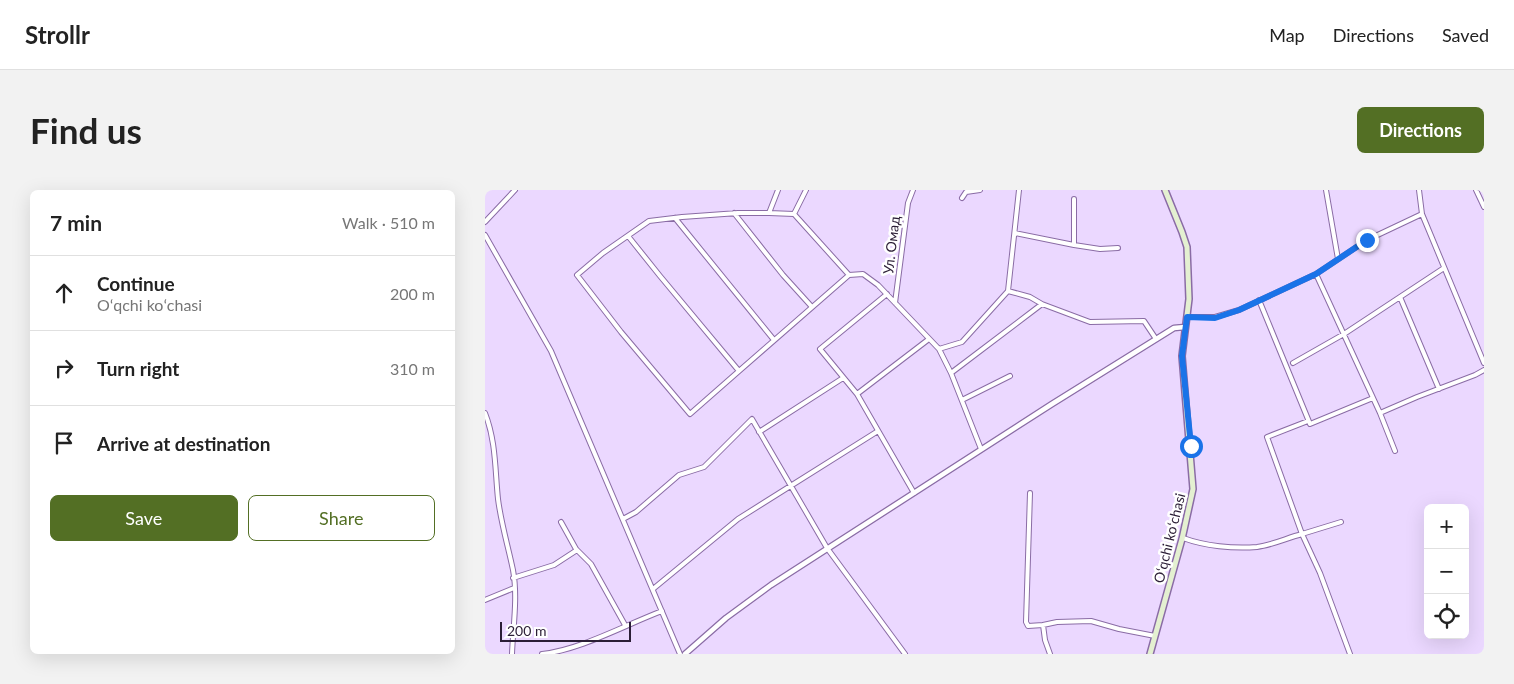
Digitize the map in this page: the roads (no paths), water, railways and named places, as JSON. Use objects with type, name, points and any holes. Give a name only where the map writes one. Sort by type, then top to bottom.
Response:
[{"type":"main road","name":"Oʻqchi koʻchasi","points":[[1150,654],[1183,538],[1193,489],[1182,356],[1189,299],[1187,248],[1165,190]]},
{"type":"street","points":[[485,222],[515,190]]},
{"type":"street","points":[[769,213],[778,190]]},
{"type":"street","points":[[795,214],[806,190]]},
{"type":"street","name":"Ул. Омад","points":[[895,304],[908,203],[913,190]]},
{"type":"street","points":[[962,198],[966,192],[979,190]]},
{"type":"street","points":[[939,350],[962,342],[1009,291],[1019,190]]},
{"type":"street","points":[[1326,190],[1338,259]]},
{"type":"street","points":[[1419,190],[1422,214],[1484,363]]},
{"type":"street","points":[[1476,190],[1484,207]]},
{"type":"street","points":[[1074,200],[1074,245]]},
{"type":"street","points":[[733,213],[812,308]]},
{"type":"street","points":[[849,275],[795,214],[769,213],[733,213],[649,221],[603,253],[577,275],[621,332],[690,414],[849,275],[863,274],[887,294],[939,350],[951,373],[981,449]]},
{"type":"street","points":[[1187,317],[1215,318],[1239,310],[1316,274],[1367,240],[1422,214]]},
{"type":"street","points":[[675,218],[774,340]]},
{"type":"street","points":[[1015,233],[1101,249],[1118,248]]},
{"type":"street","points":[[485,235],[551,351],[680,654]]},
{"type":"street","points":[[629,236],[739,371]]},
{"type":"street","points":[[1293,363],[1344,334],[1444,268]]},
{"type":"street","points":[[1316,274],[1380,413],[1395,451]]},
{"type":"street","points":[[1009,291],[1030,297],[1042,304],[1090,322],[1145,321],[1156,339]]},
{"type":"street","points":[[887,294],[820,349],[857,394],[914,493]]},
{"type":"street","points":[[1400,297],[1439,389]]},
{"type":"street","points":[[1259,300],[1310,424],[1373,398]]},
{"type":"street","points":[[951,373],[1042,304]]},
{"type":"street","points":[[685,654],[726,618],[827,548],[1156,339],[1174,328],[1185,327]]},
{"type":"street","points":[[857,394],[929,339]]},
{"type":"street","points":[[1380,413],[1484,370]]},
{"type":"street","points":[[962,400],[1010,376]]},
{"type":"street","points":[[759,432],[843,378]]},
{"type":"street","points":[[485,413],[495,453],[498,500],[513,578],[512,654]]},
{"type":"street","points":[[623,519],[636,512],[679,474],[704,467],[752,419],[827,548],[905,654]]},
{"type":"street","points":[[1309,421],[1267,438],[1302,534],[1320,574],[1350,654]]},
{"type":"street","points":[[653,589],[738,519],[878,431]]},
{"type":"street","points":[[1029,493],[1026,622],[1028,626],[1057,622],[1091,621],[1110,627],[1155,636]]},
{"type":"street","points":[[561,522],[577,550],[591,564],[625,625]]},
{"type":"street","points":[[1183,538],[1212,545],[1258,547],[1341,522]]},
{"type":"street","points":[[513,578],[554,565],[577,550]]},
{"type":"street","points":[[485,600],[514,588]]},
{"type":"street","points":[[542,654],[555,652],[591,640],[662,611]]},
{"type":"street","points":[[1043,625],[1045,640],[1050,654]]}]
